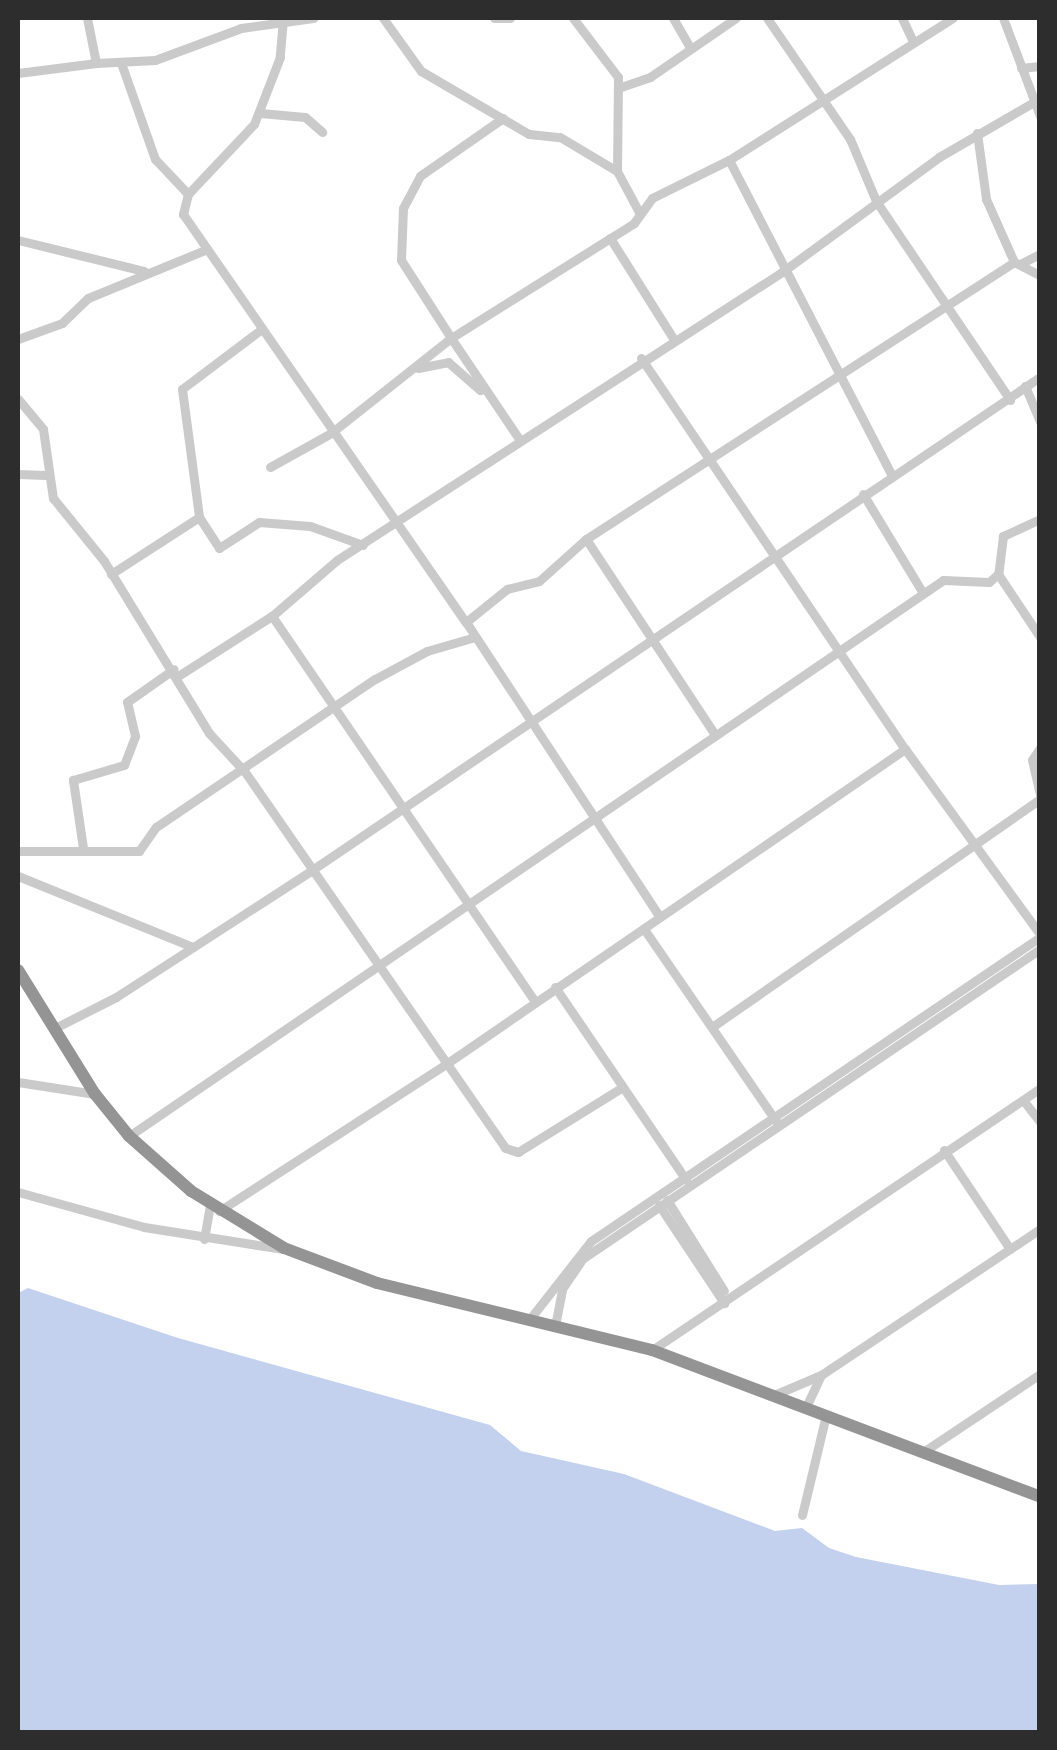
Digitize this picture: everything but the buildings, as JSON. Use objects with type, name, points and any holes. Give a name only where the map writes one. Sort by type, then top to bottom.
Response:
[{"type":"highway","points":[[18,970],[95,1094],[130,1136],[215,1208],[284,1248],[377,1284],[652,1350],[1040,1497]]},
{"type":"street","points":[[87,18],[96,63]]},
{"type":"street","points":[[18,73],[167,57],[289,19],[312,18]]},
{"type":"street","points":[[382,18],[410,62],[530,134],[560,137],[617,171]]},
{"type":"street","points":[[494,18],[510,18]]},
{"type":"street","points":[[573,18],[587,22],[616,71],[617,171],[640,214]]},
{"type":"street","points":[[673,18],[688,46]]},
{"type":"street","points":[[618,88],[650,77],[688,46],[736,18]]},
{"type":"street","points":[[767,18],[827,100],[876,201],[948,300],[1010,400]]},
{"type":"street","points":[[902,18],[912,39]]},
{"type":"street","points":[[270,467],[331,432],[451,338],[610,238],[640,214],[652,198],[729,160],[827,100],[912,39],[953,18]]},
{"type":"street","points":[[1003,18],[1040,116]]},
{"type":"street","points":[[289,19],[260,112],[245,139],[188,194],[183,214],[258,331],[466,622],[660,917]]},
{"type":"street","points":[[120,63],[155,159],[188,194]]},
{"type":"street","points":[[1021,68],[1040,66]]},
{"type":"street","points":[[82,848],[73,780],[124,765],[135,736],[127,702],[272,616],[363,544],[641,358],[782,272],[977,132],[1034,102]]},
{"type":"street","points":[[260,112],[305,118],[322,132]]},
{"type":"street","points":[[503,118],[420,176],[403,208],[400,260],[519,439]]},
{"type":"street","points":[[977,132],[986,199],[1018,263],[1040,275]]},
{"type":"street","points":[[729,160],[782,272],[840,371],[891,474]]},
{"type":"street","points":[[610,238],[674,338]]},
{"type":"street","points":[[18,240],[152,270]]},
{"type":"street","points":[[18,339],[62,323],[88,298],[205,250]]},
{"type":"street","points":[[466,622],[506,589],[540,581],[586,539],[948,300],[1040,254]]},
{"type":"street","points":[[258,331],[182,388],[199,517],[219,548],[260,522],[310,526],[363,544]]},
{"type":"street","points":[[532,1320],[582,1248],[776,1120],[1038,936],[905,749],[641,358]]},
{"type":"street","points":[[402,376],[448,362],[500,411]]},
{"type":"street","points":[[53,1028],[312,870],[528,720],[650,641],[773,552],[1040,377]]},
{"type":"street","points":[[1025,386],[1040,422]]},
{"type":"street","points":[[18,399],[43,430],[45,475],[53,498],[111,574],[176,673],[209,732],[246,772],[378,967],[511,1152],[623,1087]]},
{"type":"street","points":[[18,474],[45,475]]},
{"type":"street","points":[[864,494],[923,593]]},
{"type":"street","points":[[111,574],[199,517]]},
{"type":"street","points":[[1040,519],[1002,536],[998,574],[1040,636]]},
{"type":"street","points":[[586,539],[715,736]]},
{"type":"street","points":[[130,1136],[942,580],[989,582],[998,574]]},
{"type":"street","points":[[272,616],[536,1001]]},
{"type":"street","points":[[18,851],[139,851],[156,828],[246,772],[410,659],[474,637]]},
{"type":"street","points":[[712,1027],[1040,797],[1032,760],[1040,748]]},
{"type":"street","points":[[204,1238],[215,1208],[446,1064],[905,749]]},
{"type":"street","points":[[18,876],[193,946]]},
{"type":"street","points":[[644,929],[776,1120]]},
{"type":"street","points":[[552,1325],[572,1269],[663,1203],[1040,949]]},
{"type":"street","points":[[555,987],[686,1180]]},
{"type":"street","points":[[18,1082],[95,1094]]},
{"type":"street","points":[[652,1350],[1040,1088]]},
{"type":"street","points":[[1023,1100],[1040,1122]]},
{"type":"street","points":[[944,1150],[1010,1250]]},
{"type":"street","points":[[18,1192],[204,1238],[284,1248]]},
{"type":"street","points":[[663,1203],[726,1301]]},
{"type":"street","points":[[774,1395],[821,1375],[1040,1229]]},
{"type":"street","points":[[923,1452],[1040,1374]]},
{"type":"street","points":[[806,1407],[821,1375]]},
{"type":"street","points":[[802,1515],[826,1415]]},
{"type":"water","points":[[28,1288],[178,1338],[490,1425],[521,1451],[624,1474],[775,1531],[802,1528],[829,1548],[856,1557],[999,1585],[1039,1584],[1039,1732],[18,1732],[18,1293]]}]
